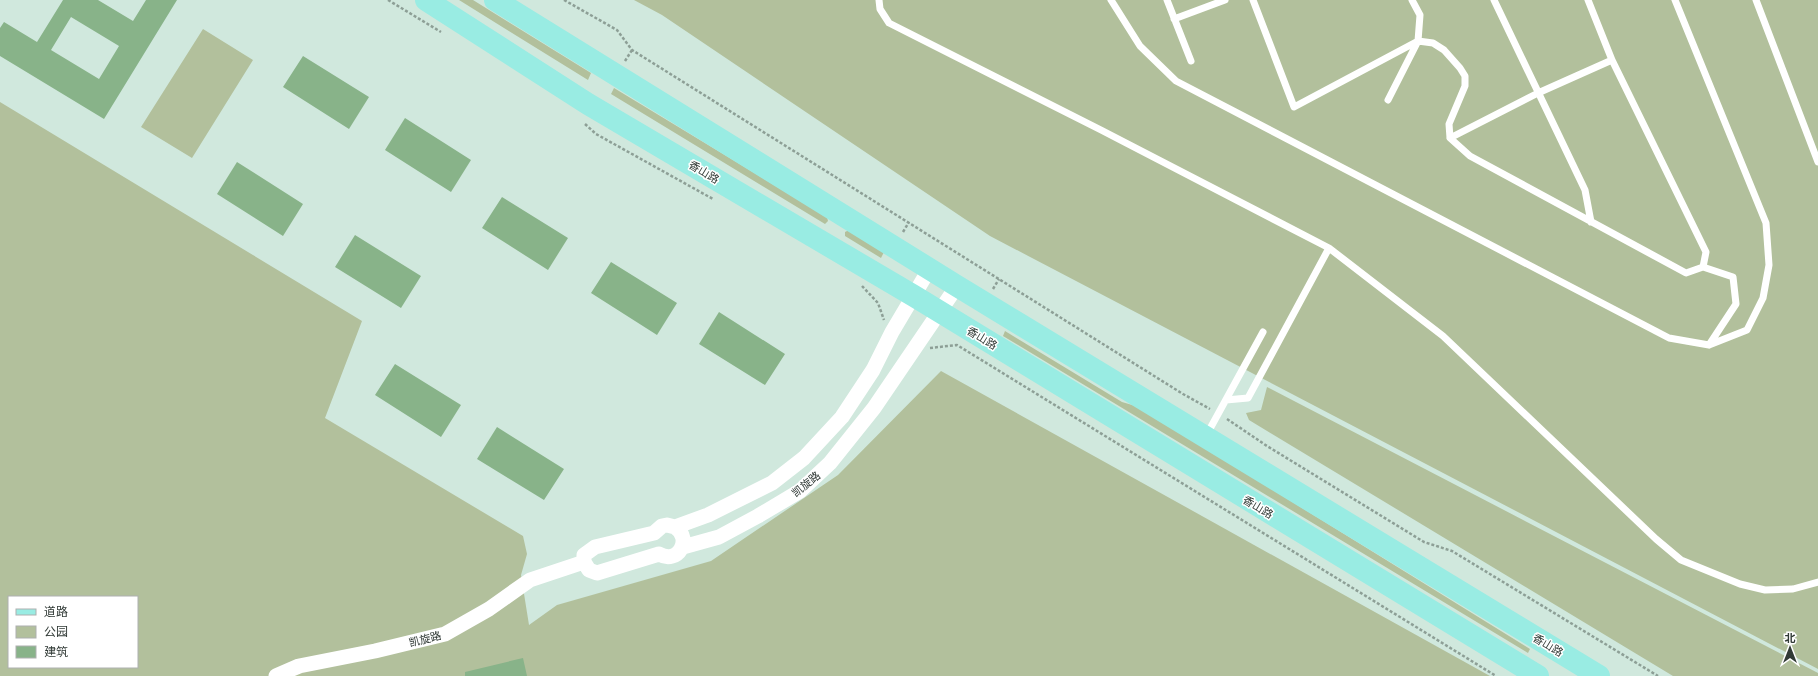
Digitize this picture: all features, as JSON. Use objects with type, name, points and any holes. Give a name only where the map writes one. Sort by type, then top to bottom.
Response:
[{"type":"main road","name":"香山路","points":[[426,0],[588,104],[914,296],[1538,676]]},
{"type":"main road","name":"香山路","points":[[495,0],[957,286],[1599,676]]},
{"type":"street","name":"凯旋路","points":[[930,268],[892,332],[873,370],[842,417],[804,458],[772,483],[740,501],[708,516],[675,527],[667,525],[662,526],[654,533],[595,547],[584,555],[584,562],[589,570],[597,573],[659,554],[666,557],[672,556],[683,547],[719,537],[758,516],[805,486],[830,463],[874,408],[957,286]]},
{"type":"street","points":[[675,527],[683,536],[683,547]]},
{"type":"street","points":[[654,533],[652,543],[653,548],[659,554]]},
{"type":"street","name":"凯旋路","points":[[276,676],[298,666],[374,651],[446,634],[489,609],[530,580],[584,562]]},
{"type":"lane","points":[[879,0],[880,9],[890,23],[1329,248],[1443,336],[1645,528],[1681,560],[1740,584],[1765,590],[1793,589],[1818,582]]},
{"type":"lane","points":[[1111,0],[1140,46],[1176,81],[1669,338],[1709,345],[1747,330],[1763,298],[1770,265],[1766,223],[1675,0]]},
{"type":"lane","points":[[1166,0],[1191,61]]},
{"type":"lane","points":[[1174,19],[1225,0]]},
{"type":"lane","points":[[1253,0],[1294,107],[1418,41],[1433,43],[1444,50],[1465,76],[1465,86],[1449,124],[1450,138],[1470,156],[1686,273],[1703,267],[1733,277],[1736,304],[1709,345]]},
{"type":"lane","points":[[1388,100],[1418,41],[1420,15],[1412,0]]},
{"type":"lane","points":[[1494,0],[1585,190],[1591,222]]},
{"type":"lane","points":[[1588,0],[1612,60],[1706,252],[1703,267]]},
{"type":"lane","points":[[1756,0],[1818,162]]},
{"type":"lane","points":[[1450,138],[1538,93],[1612,60]]},
{"type":"lane","points":[[1226,400],[1248,398],[1329,248]]},
{"type":"lane","points":[[1206,436],[1263,332]]},
{"type":"path","points":[[564,0],[617,30],[632,50],[1183,394]]},
{"type":"path","points":[[932,349],[957,345],[1496,676]]},
{"type":"path","points":[[1267,446],[1424,542],[1452,551],[1658,676]]},
{"type":"green space","points":[[459,0],[473,0],[591,73],[588,80]]},
{"type":"green space","points":[[634,0],[1818,0],[1818,669],[990,236],[662,15]]},
{"type":"green space","points":[[203,29],[253,60],[192,158],[141,127]]},
{"type":"green space","points":[[614,88],[827,217],[828,221],[825,224],[611,94]]},
{"type":"green space","points":[[0,102],[362,321],[325,418],[523,536],[527,554],[521,575],[529,625],[557,605],[711,561],[838,475],[941,371],[1490,676],[0,676]]},
{"type":"green space","points":[[849,230],[884,252],[881,258],[845,236],[845,232]]},
{"type":"green space","points":[[1005,331],[1122,402],[1139,407],[1530,649],[1528,653],[1003,336]]},
{"type":"green space","points":[[1267,387],[1818,673],[1818,676],[1673,676],[1249,420],[1246,413],[1261,410]]},
{"type":"building","points":[[63,0],[98,0],[133,21],[146,0],[177,0],[104,119],[0,56],[0,28],[4,22],[37,42]],"holes":[[[71,17],[119,46],[99,79],[51,50]]]},
{"type":"building","points":[[303,56],[369,97],[349,129],[283,87]]},
{"type":"building","points":[[405,118],[471,160],[451,192],[385,150]]},
{"type":"building","points":[[237,162],[303,204],[283,236],[217,194]]},
{"type":"building","points":[[502,197],[568,238],[548,270],[482,228]]},
{"type":"building","points":[[355,235],[421,276],[401,308],[335,267]]},
{"type":"building","points":[[611,262],[677,303],[657,335],[591,293]]},
{"type":"building","points":[[719,312],[785,354],[765,385],[699,344]]},
{"type":"building","points":[[395,364],[461,405],[441,437],[375,395]]},
{"type":"building","points":[[497,427],[564,469],[544,500],[477,459]]},
{"type":"building","points":[[523,658],[527,676],[465,676],[465,672]]}]
